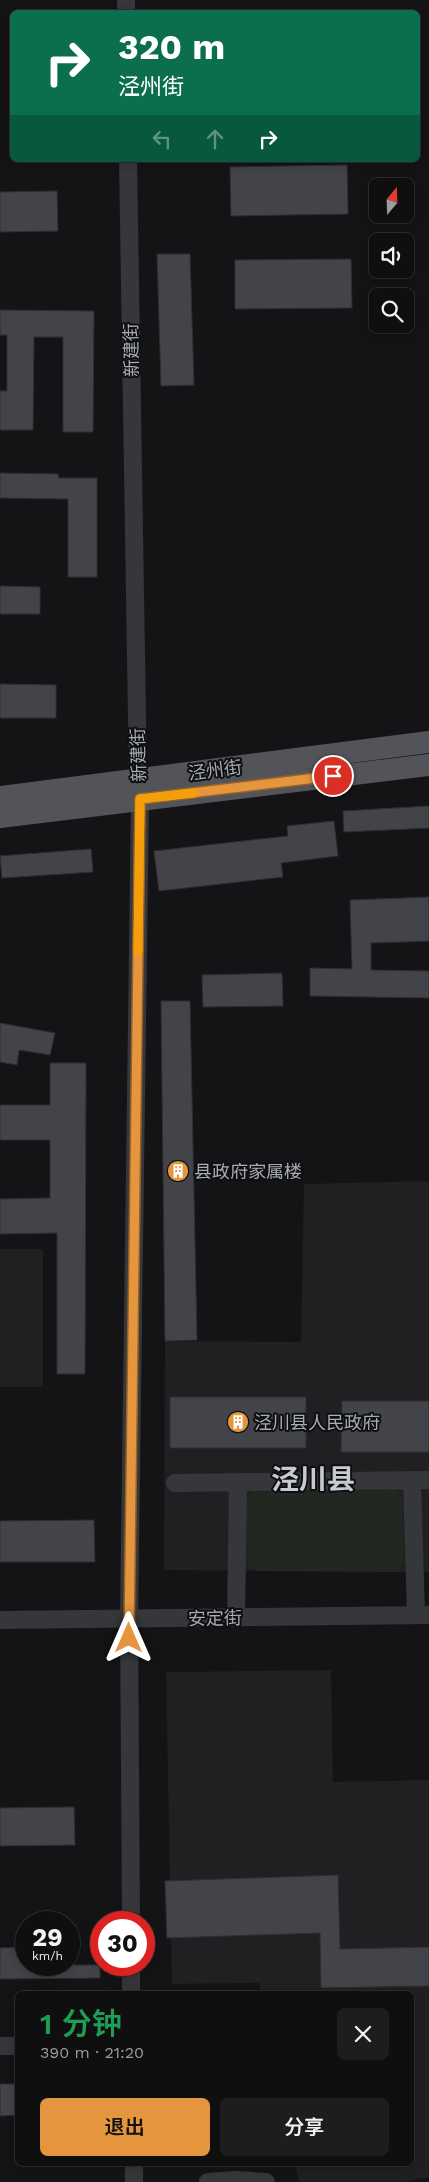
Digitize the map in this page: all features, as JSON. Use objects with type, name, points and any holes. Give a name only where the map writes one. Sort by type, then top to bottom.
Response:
[{"type":"main road","name":"泾州街","points":[[0,816],[139,790],[429,742]]},
{"type":"main road","name":"泾州街","points":[[0,797],[139,790],[429,765]]},
{"type":"street","name":"新建街","points":[[128,162],[139,790],[129,1619],[131,1911]]},
{"type":"street","points":[[175,1483],[421,1480],[423,1615]]},
{"type":"street","points":[[236,1618],[238,1482]]},
{"type":"street","name":"安定街","points":[[0,1620],[423,1615]]},
{"type":"street","points":[[131,1976],[131,1991]]},
{"type":"street","points":[[0,2046],[15,2046]]},
{"type":"street","points":[[134,2166],[134,2182]]},
{"type":"street","points":[[208,2182],[236,2180],[266,2182]]},
{"type":"shaded area","points":[[429,1181],[429,1572],[164,1570],[165,1341],[301,1342],[304,1184]]},
{"type":"shaded area","points":[[0,1249],[43,1249],[43,1387],[0,1387]]},
{"type":"shaded area","points":[[396,1490],[402,1497],[404,1563],[398,1572],[256,1571],[247,1565],[246,1497],[254,1492]]},
{"type":"shaded area","points":[[331,1670],[333,1782],[429,1780],[429,2177],[403,2182],[299,2182],[295,2166],[414,2166],[414,1991],[261,1991],[259,1983],[172,1984],[166,1672]]},
{"type":"building","points":[[347,165],[348,214],[231,216],[230,167]]},
{"type":"building","points":[[57,191],[58,231],[0,232],[0,192]]},
{"type":"building","points":[[157,254],[190,254],[194,385],[161,386]]},
{"type":"building","points":[[351,259],[352,308],[235,309],[235,260]]},
{"type":"building","points":[[0,310],[94,311],[93,432],[63,432],[63,337],[34,337],[33,430],[0,430],[0,391],[7,391],[7,335],[0,335]]},
{"type":"building","points":[[0,473],[58,474],[59,478],[97,478],[97,577],[68,577],[68,499],[0,498]]},
{"type":"building","points":[[0,586],[40,587],[40,614],[0,614]]},
{"type":"building","points":[[0,684],[56,685],[56,718],[0,718]]},
{"type":"building","points":[[429,806],[429,828],[344,832],[343,811]]},
{"type":"building","points":[[334,821],[338,856],[281,863],[283,877],[159,891],[154,851],[288,836],[287,826]]},
{"type":"building","points":[[91,849],[93,872],[2,878],[0,856]]},
{"type":"building","points":[[429,897],[429,941],[371,943],[371,970],[429,971],[429,998],[310,996],[310,968],[352,969],[350,900]]},
{"type":"building","points":[[282,973],[283,1006],[203,1007],[202,975]]},
{"type":"building","name":"县政府家属楼","points":[[161,1001],[190,1001],[197,1340],[165,1341]]},
{"type":"building","points":[[0,1023],[55,1033],[50,1055],[19,1050],[17,1065],[0,1062]]},
{"type":"building","points":[[50,1063],[86,1063],[85,1374],[57,1374],[57,1233],[0,1234],[0,1199],[50,1198],[50,1140],[0,1140],[0,1105],[50,1105]]},
{"type":"building","name":"泾川县人民政府","points":[[170,1397],[306,1397],[306,1448],[170,1448]]},
{"type":"building","points":[[342,1401],[429,1401],[429,1452],[341,1452]]},
{"type":"building","points":[[94,1520],[95,1562],[0,1562],[0,1521]]},
{"type":"building","points":[[74,1807],[75,1845],[0,1846],[0,1808]]},
{"type":"building","points":[[338,1875],[340,1949],[429,1947],[429,1986],[321,1988],[320,1933],[167,1938],[165,1881]]},
{"type":"building","points":[[15,1947],[15,1976],[80,1976],[80,1965],[90,1965],[90,1976],[100,1976],[100,1978],[0,1979],[0,1948]]},
{"type":"building","points":[[0,2084],[15,2084],[15,2115],[0,2116]]},
{"type":"slow traffic","points":[[138,952],[140,799],[194,793]]},
{"type":"place","name":"县政府家属楼","points":[[178,1171]]},
{"type":"place","name":"泾川县人民政府","points":[[238,1422]]},
{"type":"district","name":"泾川县","points":[[313,1479]]},
{"type":"route","points":[[129,1638],[140,799],[333,776]]}]
